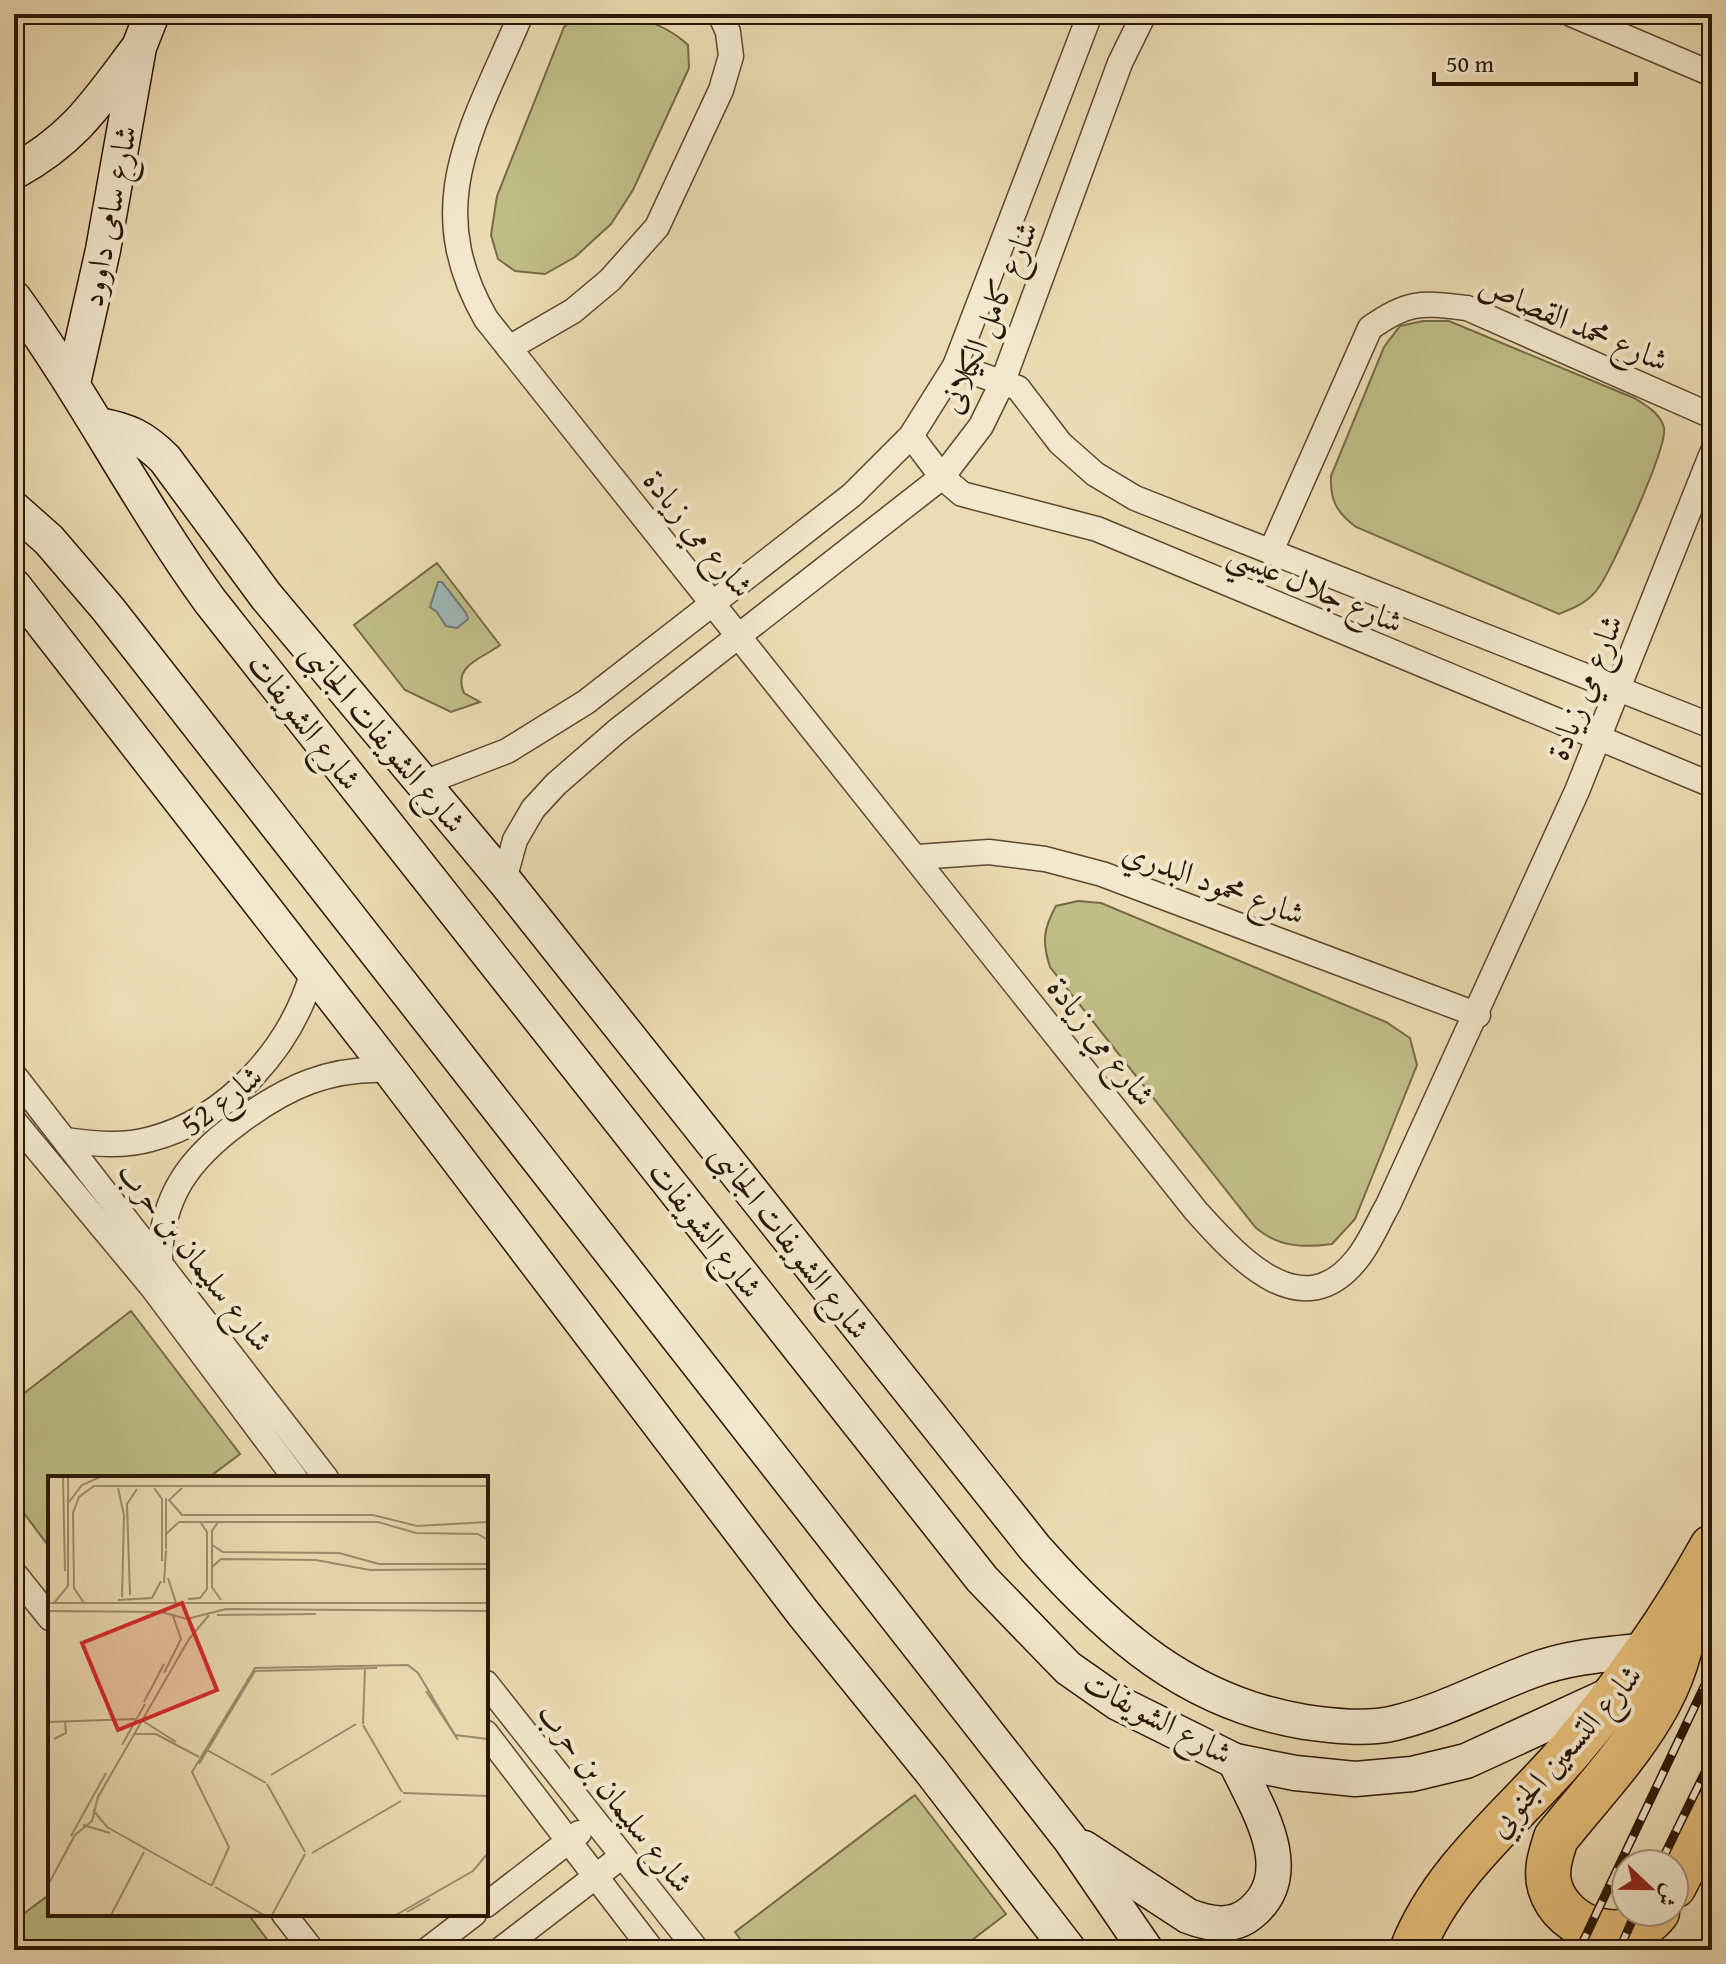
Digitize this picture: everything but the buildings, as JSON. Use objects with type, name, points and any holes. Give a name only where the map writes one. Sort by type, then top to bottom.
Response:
[{"type":"highway","name":"شارع التسعين الجنوبي","points":[[1412,1950],[1457,1876],[1490,1834],[1573,1748],[1651,1650],[1712,1547]]},
{"type":"highway","points":[[1635,1928],[1607,1933],[1582,1926],[1562,1910],[1550,1887],[1548,1862],[1556,1838],[1661,1702],[1678,1661],[1685,1595]]},
{"type":"highway","points":[[1690,1854],[1712,1811]]},
{"type":"main road","name":"شارع سامى داوود","points":[[73,383],[109,223],[139,47],[152,14]]},
{"type":"main road","name":"شارع سامى داوود","points":[[14,172],[47,154],[82,123],[139,47]]},
{"type":"main road","name":"شارع الشويفات","points":[[14,298],[73,383],[163,537],[210,601],[982,1579],[1068,1668],[1118,1703],[1235,1761],[1295,1773],[1355,1779],[1412,1774],[1466,1761],[1618,1692]]},
{"type":"main road","name":"شارع الشويفات الجانبى","points":[[98,425],[125,429],[147,440],[165,459],[266,596],[504,880],[1035,1548],[1079,1598],[1163,1669],[1216,1698],[1273,1717],[1332,1726],[1392,1724],[1454,1706],[1559,1662],[1651,1650]]},
{"type":"main road","points":[[14,509],[49,540],[108,609],[1070,1839],[1146,1950]]},
{"type":"main road","points":[[14,586],[312,974],[390,1070],[803,1613],[931,1771],[1069,1950]]},
{"type":"main road","points":[[1070,1839],[1188,1916],[1206,1923],[1227,1924],[1246,1917],[1262,1904],[1272,1886],[1276,1866],[1265,1827],[1235,1761]]},
{"type":"street","name":"شارع مي زيادة","points":[[521,14],[457,177],[453,214],[456,251],[467,286],[486,319],[918,857],[1196,1211],[1238,1256],[1265,1278],[1294,1287],[1329,1284],[1357,1260],[1388,1205],[1478,1015],[1598,740],[1712,453]]},
{"type":"street","points":[[509,348],[573,311],[610,280],[657,227],[721,90],[731,56],[728,32],[720,14]]},
{"type":"street","name":"شارع كامل الكيلانى","points":[[421,784],[507,751],[586,702],[852,495],[911,436],[955,366],[1090,14]]},
{"type":"street","name":"شارع كامل الكيلانى","points":[[504,880],[515,840],[533,809],[556,784],[739,635],[942,477],[981,426],[1003,381],[1120,63],[1144,14]]},
{"type":"street","points":[[1571,14],[1712,74]]},
{"type":"street","name":"شارع محمد القصاص","points":[[1271,551],[1370,328],[1397,309],[1427,303],[1467,308],[1712,416]]},
{"type":"street","name":"شارع جلال عيسي","points":[[955,366],[1018,388],[1060,443],[1095,474],[1135,498],[1712,726]]},
{"type":"street","name":"شارع جلال عيسي","points":[[911,436],[942,477],[962,494],[981,502],[1029,509],[1097,529],[1712,785]]},
{"type":"street","name":"شارع محمود البدري","points":[[918,857],[989,852],[1045,859],[1102,874],[1478,1015]]},
{"type":"street","name":"شارع 52","points":[[65,1140],[123,1144],[151,1140],[202,1117],[273,1055],[304,1003],[312,974]]},
{"type":"street","name":"شارع 52","points":[[160,1260],[160,1236],[173,1192],[185,1171],[208,1145],[270,1098],[293,1086],[340,1071],[390,1070]]},
{"type":"street","name":"شارع سليمان بن حرب","points":[[14,1075],[160,1260],[266,1419],[294,1476]]},
{"type":"street","name":"شارع سليمان بن حرب","points":[[14,1121],[266,1419],[324,1476]]},
{"type":"street","points":[[14,1573],[48,1616]]},
{"type":"street","name":"شارع سليمان بن حرب","points":[[488,1686],[697,1950]]},
{"type":"street","name":"شارع سليمان بن حرب","points":[[488,1736],[652,1950]]},
{"type":"street","points":[[488,1903],[593,1822]]},
{"type":"street","points":[[500,1950],[621,1857]]},
{"type":"street","points":[[286,1916],[312,1950]]},
{"type":"street","points":[[427,1950],[471,1916]]},
{"type":"shaded area","points":[[579,14],[623,16],[664,28],[688,45],[689,68],[633,190],[611,224],[575,257],[545,274],[515,271],[498,259],[491,235],[497,196],[564,27]]},
{"type":"shaded area","points":[[1423,321],[1449,321],[1634,398],[1660,418],[1664,428],[1663,439],[1626,534],[1599,587],[1591,597],[1576,606],[1559,614],[1356,527],[1336,505],[1331,476],[1384,347],[1400,326]]},
{"type":"shaded area","points":[[437,563],[500,645],[471,664],[462,676],[464,693],[480,702],[451,712],[405,690],[354,625]]},
{"type":"shaded area","points":[[1078,901],[1101,903],[1386,1022],[1410,1038],[1417,1065],[1355,1219],[1332,1244],[1292,1245],[1256,1228],[1050,967],[1045,943],[1048,922],[1056,906]]},
{"type":"shaded area","points":[[131,1311],[240,1454],[211,1476],[48,1476],[48,1545],[14,1500],[14,1401]]},
{"type":"shaded area","points":[[915,1795],[1006,1914],[959,1950],[748,1950],[735,1932]]},
{"type":"shaded area","points":[[48,1896],[48,1916],[250,1916],[275,1950],[14,1950],[14,1921]]},
{"type":"water","points":[[438,582],[442,582],[466,613],[468,619],[457,628],[446,626],[430,607]]},
{"type":"railway","points":[[1579,1950],[1712,1670]]},
{"type":"railway","points":[[1668,1848],[1712,1758]]},
{"type":"railway","points":[[1619,1950],[1629,1928]]}]
